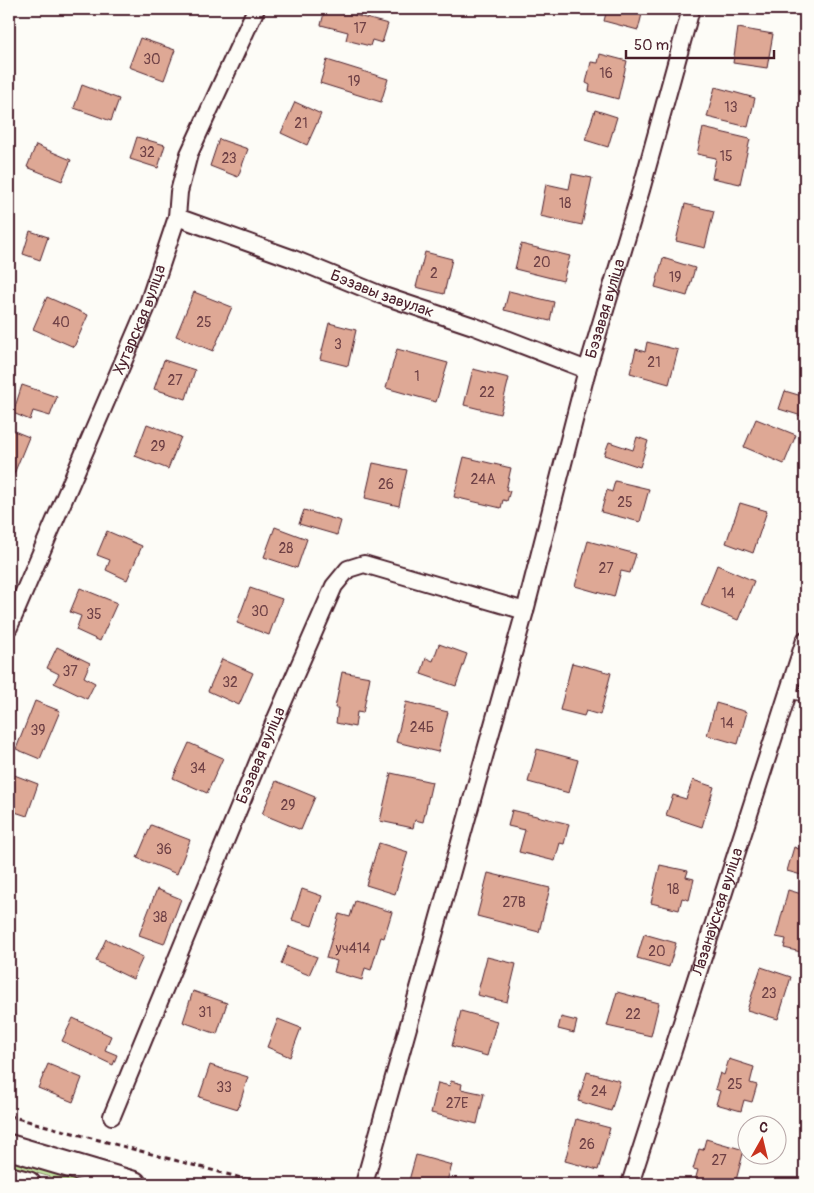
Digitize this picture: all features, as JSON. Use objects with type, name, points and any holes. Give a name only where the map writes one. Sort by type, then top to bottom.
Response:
[{"type":"main road","points":[[9,1147],[134,1184]]},
{"type":"main road","points":[[9,1179],[28,1184]]},
{"type":"street","name":"Хутарская вуліца","points":[[9,627],[148,304],[177,217],[179,192],[189,154],[256,9]]},
{"type":"street","name":"Бэзавая вуліца","points":[[364,1184],[525,611],[587,370],[641,190],[691,9]]},
{"type":"street","name":"Бэзавы завулак","points":[[177,217],[291,258],[380,295],[473,326],[587,370]]},
{"type":"street","name":"Бэзавая вуліца","points":[[112,1116],[274,723],[334,586],[348,569],[364,564],[525,611]]},
{"type":"street","name":"Лазанаўская вуліца","points":[[630,1184],[805,640]]},
{"type":"lane","points":[[789,693],[805,697]]},
{"type":"path","points":[[9,1116],[264,1184]]},
{"type":"green space","points":[[9,1154],[115,1184],[75,1184],[9,1165]]},
{"type":"building","points":[[325,9],[332,9],[388,24],[382,43],[372,40],[370,46],[346,40],[348,32],[321,25]]},
{"type":"building","points":[[607,9],[643,10],[638,30],[604,21]]},
{"type":"building","points":[[738,28],[773,34],[767,68],[733,63]]},
{"type":"building","points":[[140,38],[175,50],[164,80],[129,67]]},
{"type":"building","points":[[600,54],[627,61],[618,99],[589,91],[590,85],[586,83],[591,62],[598,63]]},
{"type":"building","points":[[327,60],[388,79],[381,102],[320,83]]},
{"type":"building","points":[[82,85],[119,99],[111,121],[74,108]]},
{"type":"building","points":[[715,87],[755,98],[748,127],[707,117]]},
{"type":"building","points":[[295,102],[321,114],[307,145],[281,133]]},
{"type":"building","points":[[595,110],[617,117],[608,147],[585,140]]},
{"type":"building","points":[[703,128],[750,139],[740,184],[712,178],[716,158],[697,154]]},
{"type":"building","points":[[137,137],[165,145],[158,168],[130,159]]},
{"type":"building","points":[[219,139],[248,149],[238,177],[210,166]]},
{"type":"building","points":[[36,145],[71,160],[62,181],[27,167]]},
{"type":"building","points":[[572,174],[592,178],[582,225],[540,216],[546,184],[569,189]]},
{"type":"building","points":[[685,204],[714,211],[705,248],[676,241]]},
{"type":"building","points":[[30,231],[48,237],[40,260],[23,254]]},
{"type":"building","points":[[521,244],[570,256],[563,281],[515,269]]},
{"type":"building","points":[[425,252],[452,259],[444,294],[416,287]]},
{"type":"building","points":[[663,258],[695,268],[687,296],[655,287]]},
{"type":"building","points":[[509,291],[554,302],[550,321],[504,310]]},
{"type":"building","points":[[194,292],[232,307],[213,351],[176,336]]},
{"type":"building","points":[[47,297],[88,315],[74,347],[33,329]]},
{"type":"building","points":[[329,323],[356,330],[348,366],[320,359]]},
{"type":"building","points":[[647,342],[678,350],[669,384],[630,373],[636,349],[645,352]]},
{"type":"building","points":[[397,349],[448,363],[436,402],[386,388]]},
{"type":"building","points":[[164,360],[195,370],[186,399],[154,389]]},
{"type":"building","points":[[473,369],[509,378],[500,414],[464,405]]},
{"type":"building","points":[[22,385],[57,397],[50,416],[33,411],[30,420],[13,413]]},
{"type":"building","points":[[785,391],[805,397],[805,417],[779,409]]},
{"type":"building","points":[[756,419],[796,435],[784,464],[744,447]]},
{"type":"building","points":[[147,424],[181,437],[168,469],[135,456]]},
{"type":"building","points":[[9,429],[29,437],[9,486]]},
{"type":"building","points":[[637,437],[648,441],[640,467],[604,455],[609,442],[633,450]]},
{"type":"building","points":[[464,457],[511,468],[506,490],[510,491],[507,501],[503,500],[501,508],[454,497]]},
{"type":"building","points":[[373,463],[407,470],[399,506],[365,498]]},
{"type":"building","points":[[615,481],[649,489],[640,522],[601,512],[607,490],[612,492]]},
{"type":"building","points":[[740,503],[767,511],[753,553],[726,543]]},
{"type":"building","points":[[304,510],[341,521],[337,535],[299,524]]},
{"type":"building","points":[[275,527],[307,539],[297,568],[264,557]]},
{"type":"building","points":[[107,531],[142,546],[127,580],[106,570],[110,560],[97,555]]},
{"type":"building","points":[[588,541],[636,554],[630,573],[621,571],[614,597],[575,586]]},
{"type":"building","points":[[717,565],[754,581],[738,620],[701,605]]},
{"type":"building","points":[[80,588],[117,603],[100,641],[76,630],[81,616],[70,612]]},
{"type":"building","points":[[250,588],[282,599],[269,635],[237,623]]},
{"type":"building","points":[[439,644],[467,654],[456,686],[421,674],[426,658],[433,661]]},
{"type":"building","points":[[57,647],[90,663],[84,677],[95,683],[87,699],[54,683],[59,674],[47,668]]},
{"type":"building","points":[[222,659],[253,673],[239,705],[208,691]]},
{"type":"building","points":[[572,663],[611,673],[600,715],[586,711],[584,716],[560,710]]},
{"type":"building","points":[[342,672],[370,677],[363,713],[357,712],[355,727],[336,723],[338,708],[335,708]]},
{"type":"building","points":[[35,701],[60,711],[40,759],[16,749]]},
{"type":"building","points":[[406,702],[448,712],[438,752],[396,742]]},
{"type":"building","points":[[716,703],[747,712],[738,744],[707,735]]},
{"type":"building","points":[[189,743],[223,758],[207,793],[173,778]]},
{"type":"building","points":[[537,749],[578,760],[569,793],[528,782]]},
{"type":"building","points":[[9,773],[38,784],[27,816],[9,810]]},
{"type":"building","points":[[391,773],[432,782],[423,822],[415,820],[413,828],[380,821]]},
{"type":"building","points":[[693,780],[714,787],[702,827],[666,815],[673,795],[686,799]]},
{"type":"building","points":[[276,781],[315,797],[301,830],[262,814]]},
{"type":"building","points":[[512,810],[569,824],[564,844],[560,843],[555,861],[519,852],[525,830],[508,826]]},
{"type":"building","points":[[151,825],[190,840],[177,874],[137,858]]},
{"type":"building","points":[[805,828],[805,876],[787,871],[794,847],[799,849]]},
{"type":"building","points":[[379,843],[408,852],[395,894],[366,885]]},
{"type":"building","points":[[660,865],[688,871],[686,877],[694,879],[689,900],[682,898],[679,910],[651,903]]},
{"type":"building","points":[[488,873],[550,888],[539,932],[477,916]]},
{"type":"building","points":[[157,889],[181,899],[164,944],[139,935]]},
{"type":"building","points":[[302,889],[322,896],[312,926],[292,920]]},
{"type":"building","points":[[788,890],[805,895],[805,953],[784,948],[786,939],[776,937]]},
{"type":"building","points":[[355,901],[392,912],[384,938],[381,937],[371,970],[365,968],[362,980],[334,972],[337,961],[326,958],[339,914],[350,917]]},
{"type":"building","points":[[644,934],[676,943],[669,967],[637,958]]},
{"type":"building","points":[[106,939],[143,957],[133,979],[96,961]]},
{"type":"building","points":[[288,946],[317,957],[309,975],[281,964]]},
{"type":"building","points":[[487,957],[516,964],[507,1002],[477,995]]},
{"type":"building","points":[[761,967],[791,977],[778,1019],[747,1010]]},
{"type":"building","points":[[193,991],[227,1003],[217,1034],[183,1022]]},
{"type":"building","points":[[617,992],[659,1003],[651,1036],[607,1026]]},
{"type":"building","points":[[461,1011],[497,1021],[487,1056],[452,1046]]},
{"type":"building","points":[[561,1017],[577,1021],[574,1033],[558,1029]]},
{"type":"building","points":[[73,1018],[111,1036],[105,1050],[117,1055],[113,1065],[62,1041]]},
{"type":"building","points":[[278,1019],[301,1028],[290,1057],[267,1047]]},
{"type":"building","points":[[729,1059],[754,1067],[750,1083],[757,1085],[752,1102],[744,1100],[741,1111],[716,1104],[720,1091],[715,1089],[720,1073],[724,1075]]},
{"type":"building","points":[[48,1064],[82,1078],[73,1102],[38,1088]]},
{"type":"building","points":[[210,1065],[248,1077],[238,1109],[199,1097]]},
{"type":"building","points":[[587,1072],[620,1081],[611,1111],[578,1101]]},
{"type":"building","points":[[451,1081],[462,1084],[461,1089],[484,1094],[477,1124],[431,1113],[438,1083],[450,1086]]},
{"type":"building","points":[[576,1119],[610,1128],[598,1170],[565,1161]]},
{"type":"building","points":[[706,1139],[736,1148],[736,1166],[740,1166],[735,1184],[694,1184],[698,1170],[693,1169],[699,1149],[703,1150]]},
{"type":"building","points":[[416,1155],[452,1165],[446,1184],[408,1184]]}]
